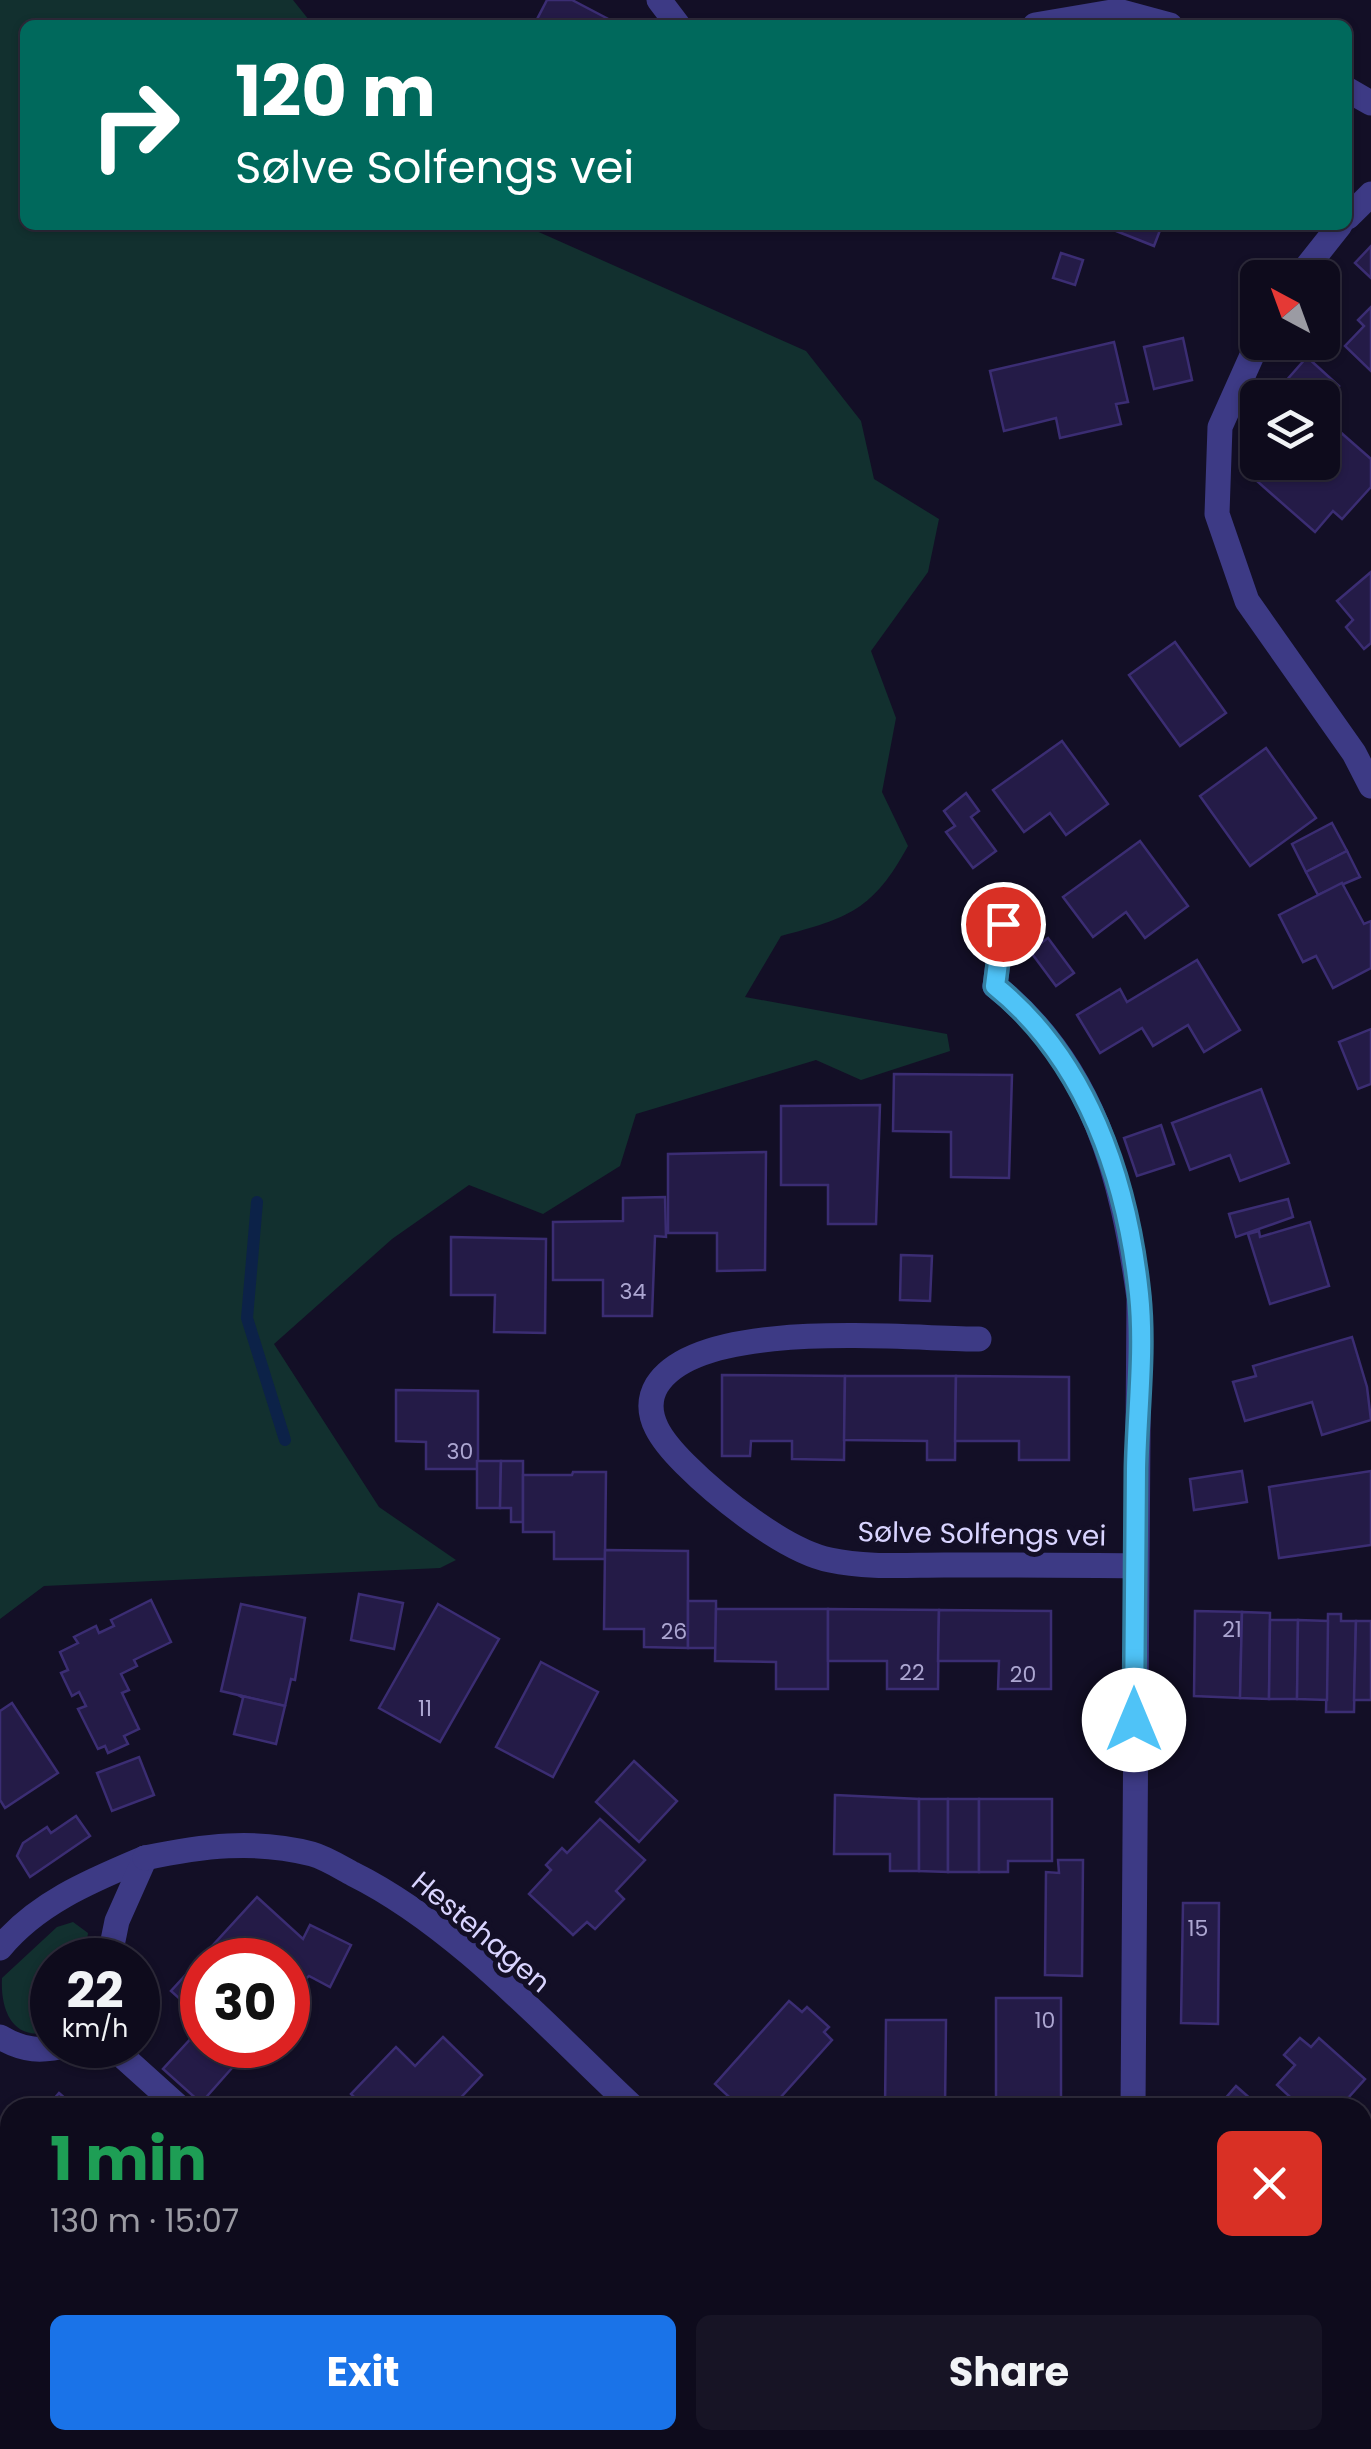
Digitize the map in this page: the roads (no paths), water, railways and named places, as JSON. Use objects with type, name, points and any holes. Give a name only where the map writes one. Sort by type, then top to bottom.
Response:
[{"type":"street","points":[[659,0],[674,20]]},
{"type":"street","points":[[1065,20],[1118,11],[1151,20]]},
{"type":"street","points":[[1352,213],[1371,194]]},
{"type":"street","points":[[1312,260],[1336,230]]},
{"type":"street","points":[[1250,360],[1220,427],[1216,514],[1247,601],[1362,747],[1371,786]]},
{"type":"street","name":"Sølve Solfengs vei","points":[[1003,924],[995,986],[1044,1032],[1068,1066],[1104,1140],[1127,1213],[1140,1298],[1134,1566],[1133,2098]]},
{"type":"street","name":"Sølve Solfengs vei","points":[[979,1339],[796,1338],[713,1347],[680,1362],[662,1377],[652,1394],[652,1413],[668,1446],[694,1472],[757,1522],[827,1560],[871,1565],[1134,1566]]},
{"type":"street","name":"Hestehagen","points":[[0,1948],[38,1913],[78,1886],[146,1858],[207,1845],[260,1846],[314,1855],[400,1900],[446,1934],[623,2098]]},
{"type":"street","points":[[114,1938],[117,1921],[146,1858]]},
{"type":"street","points":[[0,2037],[30,2049]]},
{"type":"street","points":[[136,2068],[169,2098]]},
{"type":"waterway","points":[[257,1202],[247,1318],[285,1440]]}]
